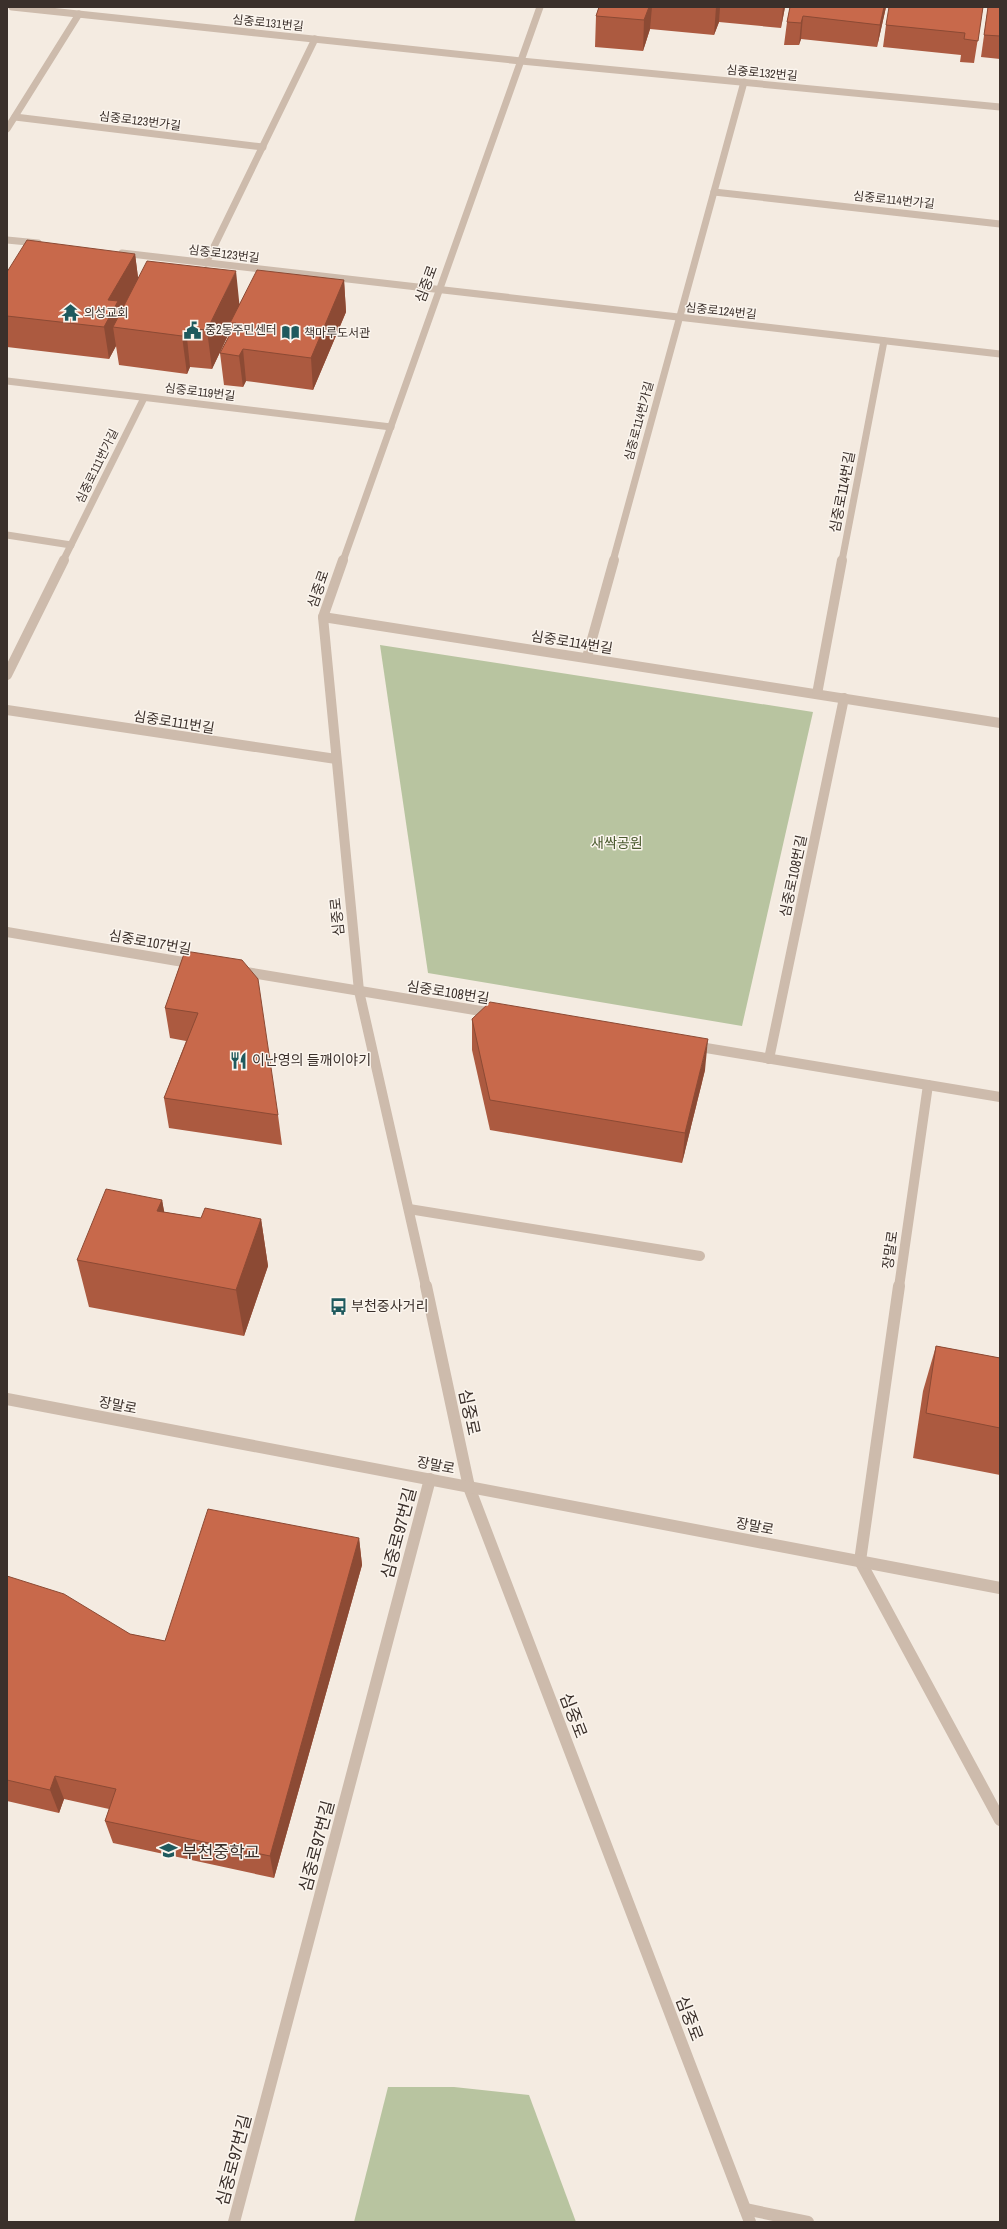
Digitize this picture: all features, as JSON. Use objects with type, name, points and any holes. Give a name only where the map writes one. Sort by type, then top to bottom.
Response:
[{"type":"street","name":"심중로131번길","points":[[12,7],[521,61]]},
{"type":"street","name":"심중로","points":[[540,7],[323,617],[336,759],[359,991],[469,1486],[747,2216]]},
{"type":"street","points":[[7,129],[79,14]]},
{"type":"street","points":[[206,263],[316,39]]},
{"type":"street","name":"심중로132번길","points":[[521,61],[1000,106]]},
{"type":"street","name":"심중로114번가길","points":[[587,657],[744,82]]},
{"type":"street","name":"심중로123번가길","points":[[15,117],[263,147]]},
{"type":"street","name":"심중로114번가길","points":[[714,192],[1000,224]]},
{"type":"street","points":[[7,240],[45,244]]},
{"type":"street","name":"심중로123번길","points":[[114,252],[439,290]]},
{"type":"street","name":"심중로124번길","points":[[439,290],[1000,354]]},
{"type":"street","name":"심중로114번길","points":[[817,694],[884,341]]},
{"type":"street","name":"심중로119번길","points":[[7,381],[390,427]]},
{"type":"street","name":"심중로111번가길","points":[[7,675],[144,398]]},
{"type":"street","points":[[7,536],[72,545]]},
{"type":"street","name":"심중로114번길","points":[[323,617],[587,657],[1000,723]]},
{"type":"street","name":"심중로108번길","points":[[769,1059],[844,698]]},
{"type":"street","name":"심중로111번길","points":[[7,710],[336,759]]},
{"type":"street","name":"심중로107번길","points":[[7,932],[202,965]]},
{"type":"street","points":[[234,970],[359,991]]},
{"type":"street","name":"심중로108번길","points":[[359,991],[501,1015]]},
{"type":"street","points":[[682,1044],[1000,1097]]},
{"type":"street","name":"장말로","points":[[860,1561],[928,1085]]},
{"type":"street","points":[[408,1209],[700,1256]]},
{"type":"street","name":"장말로","points":[[7,1398],[1000,1588]]},
{"type":"street","name":"심중로97번길","points":[[234,2222],[430,1480]]},
{"type":"street","points":[[860,1561],[1000,1820]]},
{"type":"street","points":[[747,2216],[808,2222]]},
{"type":"green space","name":"새싹공원","points":[[380,645],[813,712],[742,1026],[428,973]]},
{"type":"green space","points":[[388,2087],[454,2087],[529,2095],[576,2222],[354,2222]]},
{"type":"building","points":[[599,7],[649,7],[644,20],[596,16]]},
{"type":"building","points":[[790,7],[884,7],[880,25],[803,16],[801,23],[787,22]]},
{"type":"building","points":[[889,7],[983,7],[978,41],[964,39],[965,33],[886,25]]},
{"type":"building","points":[[988,7],[1000,7],[1000,36],[984,35]]},
{"type":"building","points":[[27,240],[135,254],[108,300],[118,301],[104,327],[7,316],[7,272]]},
{"type":"building","points":[[147,261],[236,271],[207,330],[186,328],[182,336],[113,327]]},
{"type":"building","points":[[257,270],[344,280],[311,358],[243,349],[239,356],[220,353],[236,323],[230,323]]},
{"type":"building","points":[[185,951],[242,960],[258,979],[278,1115],[164,1098],[198,1013],[165,1008]]},
{"type":"building","points":[[490,1002],[708,1039],[685,1133],[490,1100],[472,1019]]},
{"type":"building","points":[[106,1189],[162,1200],[157,1211],[201,1218],[205,1208],[261,1219],[236,1290],[77,1260]]},
{"type":"building","points":[[936,1346],[1000,1358],[1000,1428],[926,1413]]},
{"type":"building","points":[[208,1509],[359,1538],[270,1856],[105,1821],[116,1789],[55,1776],[50,1790],[7,1780],[7,1576],[64,1594],[130,1634],[165,1641]]},
{"type":"place","name":"의성교회","points":[[71,313]]},
{"type":"place","name":"중2동주민센터","points":[[192,330]]},
{"type":"place","name":"책마루도서관","points":[[291,333]]},
{"type":"place","name":"이난영의 들깨이야기","points":[[239,1060]]},
{"type":"place","name":"부천중사거리","points":[[338,1306]]},
{"type":"place","name":"부천중학교","points":[[169,1851]]}]
